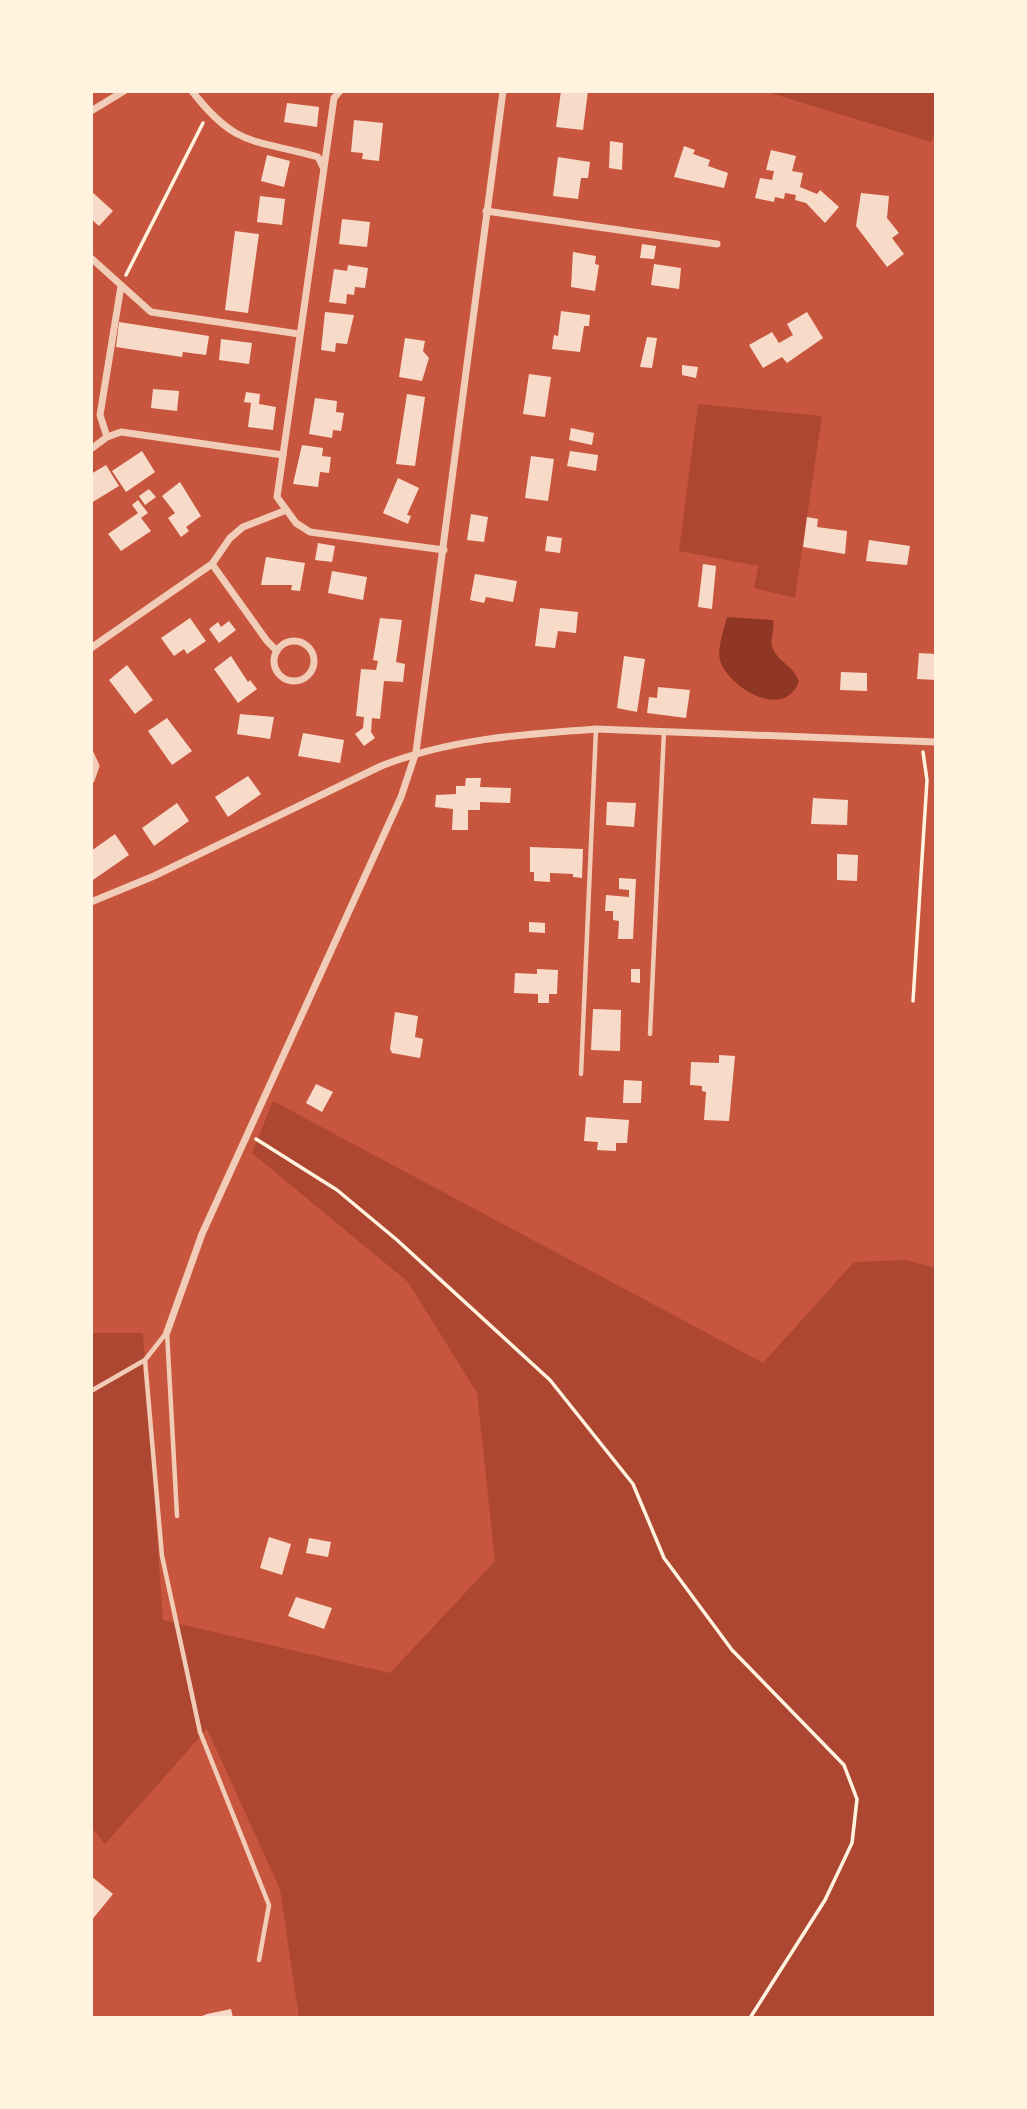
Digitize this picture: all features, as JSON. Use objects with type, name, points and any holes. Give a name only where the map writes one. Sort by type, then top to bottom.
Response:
[{"type":"street","points":[[91,111],[124,91]]},
{"type":"street","points":[[192,91],[209,113],[242,139],[318,157],[323,167]]},
{"type":"street","points":[[340,91],[334,98],[276,488],[284,511],[310,532],[444,551]]},
{"type":"street","points":[[167,1332],[202,1234],[401,797],[416,752],[503,91]]},
{"type":"street","points":[[486,211],[717,244]]},
{"type":"street","points":[[91,258],[151,312],[299,334]]},
{"type":"street","points":[[107,438],[100,415],[121,286]]},
{"type":"street","points":[[91,449],[121,432],[283,455]]},
{"type":"street","points":[[91,648],[212,564],[230,538],[243,527],[284,511]]},
{"type":"street","points":[[212,564],[267,641],[278,651]]},
{"type":"street","points":[[293,641],[305,645],[314,661],[310,673],[299,680],[286,679],[276,670],[278,651],[293,641]]},
{"type":"street","points":[[91,902],[154,876],[381,766],[416,752],[547,732],[596,729],[936,742]]},
{"type":"street","points":[[91,755],[96,766],[91,780]]},
{"type":"lane","points":[[581,1074],[596,729]]},
{"type":"lane","points":[[650,1034],[664,730]]},
{"type":"lane","points":[[91,1391],[145,1360],[167,1332]]},
{"type":"lane","points":[[167,1332],[177,1516]]},
{"type":"lane","points":[[145,1360],[162,1556],[200,1732],[269,1905],[258,1960]]},
{"type":"path","points":[[121,286],[209,113]]},
{"type":"path","points":[[913,1001],[927,780],[922,741]]},
{"type":"path","points":[[248,1134],[337,1190],[397,1240],[550,1380],[633,1485],[664,1558],[732,1650],[844,1765],[857,1799],[852,1843],[825,1900],[750,2018]]},
{"type":"shaded area","points":[[764,91],[936,91],[936,130],[931,142]]},
{"type":"shaded area","points":[[698,404],[822,416],[795,598],[754,588],[758,566],[679,551]]},
{"type":"shaded area","points":[[727,617],[773,620],[773,649],[799,681],[792,693],[781,699],[769,699],[756,696],[733,680],[719,655]]},
{"type":"shaded area","points":[[273,1101],[763,1363],[854,1262],[905,1260],[936,1268],[936,2018],[299,2018],[280,1889],[207,1729],[105,1844],[91,1827],[91,1333],[143,1333],[163,1620],[390,1673],[495,1561],[477,1393],[408,1282],[252,1153]]},
{"type":"building","points":[[561,91],[588,91],[583,130],[556,127]]},
{"type":"building","points":[[287,103],[319,107],[317,127],[284,122]]},
{"type":"building","points":[[354,120],[383,123],[379,161],[362,159],[363,153],[351,152]]},
{"type":"building","points":[[610,141],[623,143],[622,170],[609,168]]},
{"type":"building","points":[[684,146],[695,150],[693,154],[710,160],[708,166],[728,173],[724,188],[674,177]]},
{"type":"building","points":[[771,150],[796,156],[792,171],[803,173],[800,187],[817,194],[820,190],[839,207],[825,223],[806,203],[795,200],[796,195],[785,193],[784,199],[775,197],[774,202],[755,198],[760,178],[772,180],[774,171],[766,170]]},
{"type":"building","points":[[267,155],[290,161],[284,187],[261,181]]},
{"type":"building","points":[[558,157],[590,162],[588,178],[581,178],[578,199],[553,196]]},
{"type":"building","points":[[91,191],[113,211],[99,226],[91,219]]},
{"type":"building","points":[[861,193],[889,196],[887,218],[899,233],[892,238],[904,254],[887,267],[856,226]]},
{"type":"building","points":[[260,196],[285,199],[282,225],[257,222]]},
{"type":"building","points":[[342,219],[370,222],[367,247],[339,244]]},
{"type":"building","points":[[235,231],[259,234],[248,313],[225,310]]},
{"type":"building","points":[[642,244],[656,246],[654,259],[640,258]]},
{"type":"building","points":[[573,252],[596,256],[595,264],[599,265],[595,291],[571,287]]},
{"type":"building","points":[[654,264],[681,268],[679,289],[651,285]]},
{"type":"building","points":[[348,265],[368,268],[365,288],[355,287],[354,295],[347,294],[346,304],[329,302],[334,269],[347,271]]},
{"type":"building","points":[[561,311],[590,315],[589,326],[584,326],[580,352],[552,349],[554,335],[558,336]]},
{"type":"building","points":[[325,312],[354,315],[347,344],[336,343],[335,352],[321,350]]},
{"type":"building","points":[[807,312],[823,338],[787,363],[782,357],[763,368],[749,345],[772,332],[779,343],[793,335],[787,324]]},
{"type":"building","points":[[119,322],[209,336],[206,355],[183,352],[182,357],[116,347]]},
{"type":"building","points":[[647,337],[657,338],[652,368],[640,367]]},
{"type":"building","points":[[405,338],[425,341],[423,351],[429,358],[422,381],[399,377]]},
{"type":"building","points":[[221,339],[252,343],[249,364],[219,360]]},
{"type":"building","points":[[682,365],[698,367],[696,378],[682,375]]},
{"type":"building","points":[[529,374],[551,377],[545,417],[523,414]]},
{"type":"building","points":[[153,389],[179,391],[177,411],[151,408]]},
{"type":"building","points":[[246,392],[260,394],[259,404],[276,407],[273,430],[248,427],[251,403],[244,402]]},
{"type":"building","points":[[407,394],[425,397],[415,466],[396,464]]},
{"type":"building","points":[[315,398],[337,401],[336,412],[344,413],[341,431],[333,430],[332,438],[309,434]]},
{"type":"building","points":[[571,428],[594,433],[592,445],[569,440]]},
{"type":"building","points":[[302,445],[323,448],[322,456],[331,457],[329,473],[320,472],[318,487],[293,484]]},
{"type":"building","points":[[142,451],[155,472],[126,492],[112,471]]},
{"type":"building","points":[[570,451],[598,455],[596,471],[567,466]]},
{"type":"building","points":[[531,456],[554,459],[548,501],[525,498]]},
{"type":"building","points":[[106,465],[119,486],[91,503],[91,474]]},
{"type":"building","points":[[398,478],[419,488],[407,515],[411,516],[408,524],[383,513]]},
{"type":"building","points":[[180,482],[201,516],[186,527],[189,531],[181,537],[168,518],[175,513],[162,496]]},
{"type":"building","points":[[149,489],[156,497],[145,505],[139,496]]},
{"type":"building","points":[[138,500],[148,513],[141,518],[151,531],[121,551],[108,534],[138,513],[132,505]]},
{"type":"building","points":[[471,514],[488,517],[484,542],[467,540]]},
{"type":"building","points":[[807,517],[818,519],[817,527],[847,531],[845,554],[803,547]]},
{"type":"building","points":[[547,536],[562,538],[560,553],[545,551]]},
{"type":"building","points":[[869,540],[910,546],[907,565],[866,561]]},
{"type":"building","points":[[318,543],[335,546],[332,562],[315,560]]},
{"type":"building","points":[[266,557],[305,563],[300,591],[291,590],[292,585],[261,585]]},
{"type":"building","points":[[703,564],[716,566],[712,609],[698,607]]},
{"type":"building","points":[[332,571],[367,577],[363,600],[328,593]]},
{"type":"building","points":[[475,574],[517,581],[513,602],[486,597],[484,603],[470,600]]},
{"type":"building","points":[[540,608],[578,612],[576,633],[558,631],[555,648],[535,646]]},
{"type":"building","points":[[190,618],[206,641],[187,654],[184,649],[174,656],[161,638]]},
{"type":"building","points":[[380,618],[402,620],[396,662],[405,664],[403,682],[384,681],[380,719],[372,718],[371,732],[375,738],[364,746],[355,734],[363,728],[364,717],[356,716],[361,669],[376,670],[378,661],[373,660]]},
{"type":"building","points":[[229,621],[236,630],[219,643],[209,629],[218,622],[221,627]]},
{"type":"building","points":[[919,653],[936,654],[936,680],[917,679]]},
{"type":"building","points":[[231,656],[248,682],[250,680],[257,689],[238,703],[214,669]]},
{"type":"building","points":[[624,656],[645,659],[637,712],[617,708]]},
{"type":"building","points":[[127,665],[153,700],[135,714],[109,680]]},
{"type":"building","points":[[841,672],[867,673],[867,691],[840,690]]},
{"type":"building","points":[[658,687],[690,690],[686,718],[647,713],[649,697],[657,698]]},
{"type":"building","points":[[240,714],[274,717],[270,739],[237,734]]},
{"type":"building","points":[[167,718],[192,751],[172,765],[148,731]]},
{"type":"building","points":[[303,733],[344,740],[340,763],[298,756]]},
{"type":"building","points":[[248,776],[261,794],[228,817],[215,797]]},
{"type":"building","points":[[466,778],[481,778],[480,787],[511,788],[510,803],[480,802],[480,810],[468,810],[468,830],[452,830],[453,809],[435,807],[436,795],[456,794],[456,786],[465,786]]},
{"type":"building","points":[[813,798],[848,800],[847,825],[811,824]]},
{"type":"building","points":[[607,802],[636,803],[634,827],[606,825]]},
{"type":"building","points":[[177,803],[189,821],[154,846],[142,828]]},
{"type":"building","points":[[115,834],[129,855],[93,880],[91,851]]},
{"type":"building","points":[[530,847],[583,849],[582,878],[573,877],[573,874],[550,873],[550,882],[534,881],[534,872],[530,872]]},
{"type":"building","points":[[837,854],[858,855],[857,881],[837,880]]},
{"type":"building","points":[[619,878],[636,879],[633,939],[618,939],[619,921],[613,920],[613,911],[605,911],[606,895],[629,897],[629,890],[619,889]]},
{"type":"building","points":[[529,922],[545,923],[545,933],[529,932]]},
{"type":"building","points":[[537,969],[558,970],[557,994],[549,994],[549,1003],[538,1003],[538,994],[514,993],[515,973],[537,974]]},
{"type":"building","points":[[631,969],[640,969],[640,983],[631,982]]},
{"type":"building","points":[[593,1009],[621,1010],[620,1051],[591,1050]]},
{"type":"building","points":[[395,1012],[418,1016],[415,1037],[423,1039],[420,1058],[392,1053],[390,1049]]},
{"type":"building","points":[[719,1055],[735,1056],[729,1121],[704,1120],[706,1092],[702,1091],[702,1086],[690,1085],[691,1062],[719,1063]]},
{"type":"building","points":[[624,1080],[642,1081],[641,1103],[623,1103]]},
{"type":"building","points":[[316,1084],[333,1092],[322,1112],[306,1103]]},
{"type":"building","points":[[586,1117],[629,1120],[627,1143],[616,1143],[616,1151],[597,1150],[598,1142],[584,1141]]},
{"type":"building","points":[[269,1537],[291,1544],[282,1575],[260,1568]]},
{"type":"building","points":[[309,1538],[331,1542],[328,1557],[306,1553]]},
{"type":"building","points":[[296,1597],[332,1608],[324,1629],[288,1616]]},
{"type":"building","points":[[91,1876],[113,1894],[91,1921]]},
{"type":"building","points":[[231,2009],[233,2018],[197,2018],[207,2014]]}]
